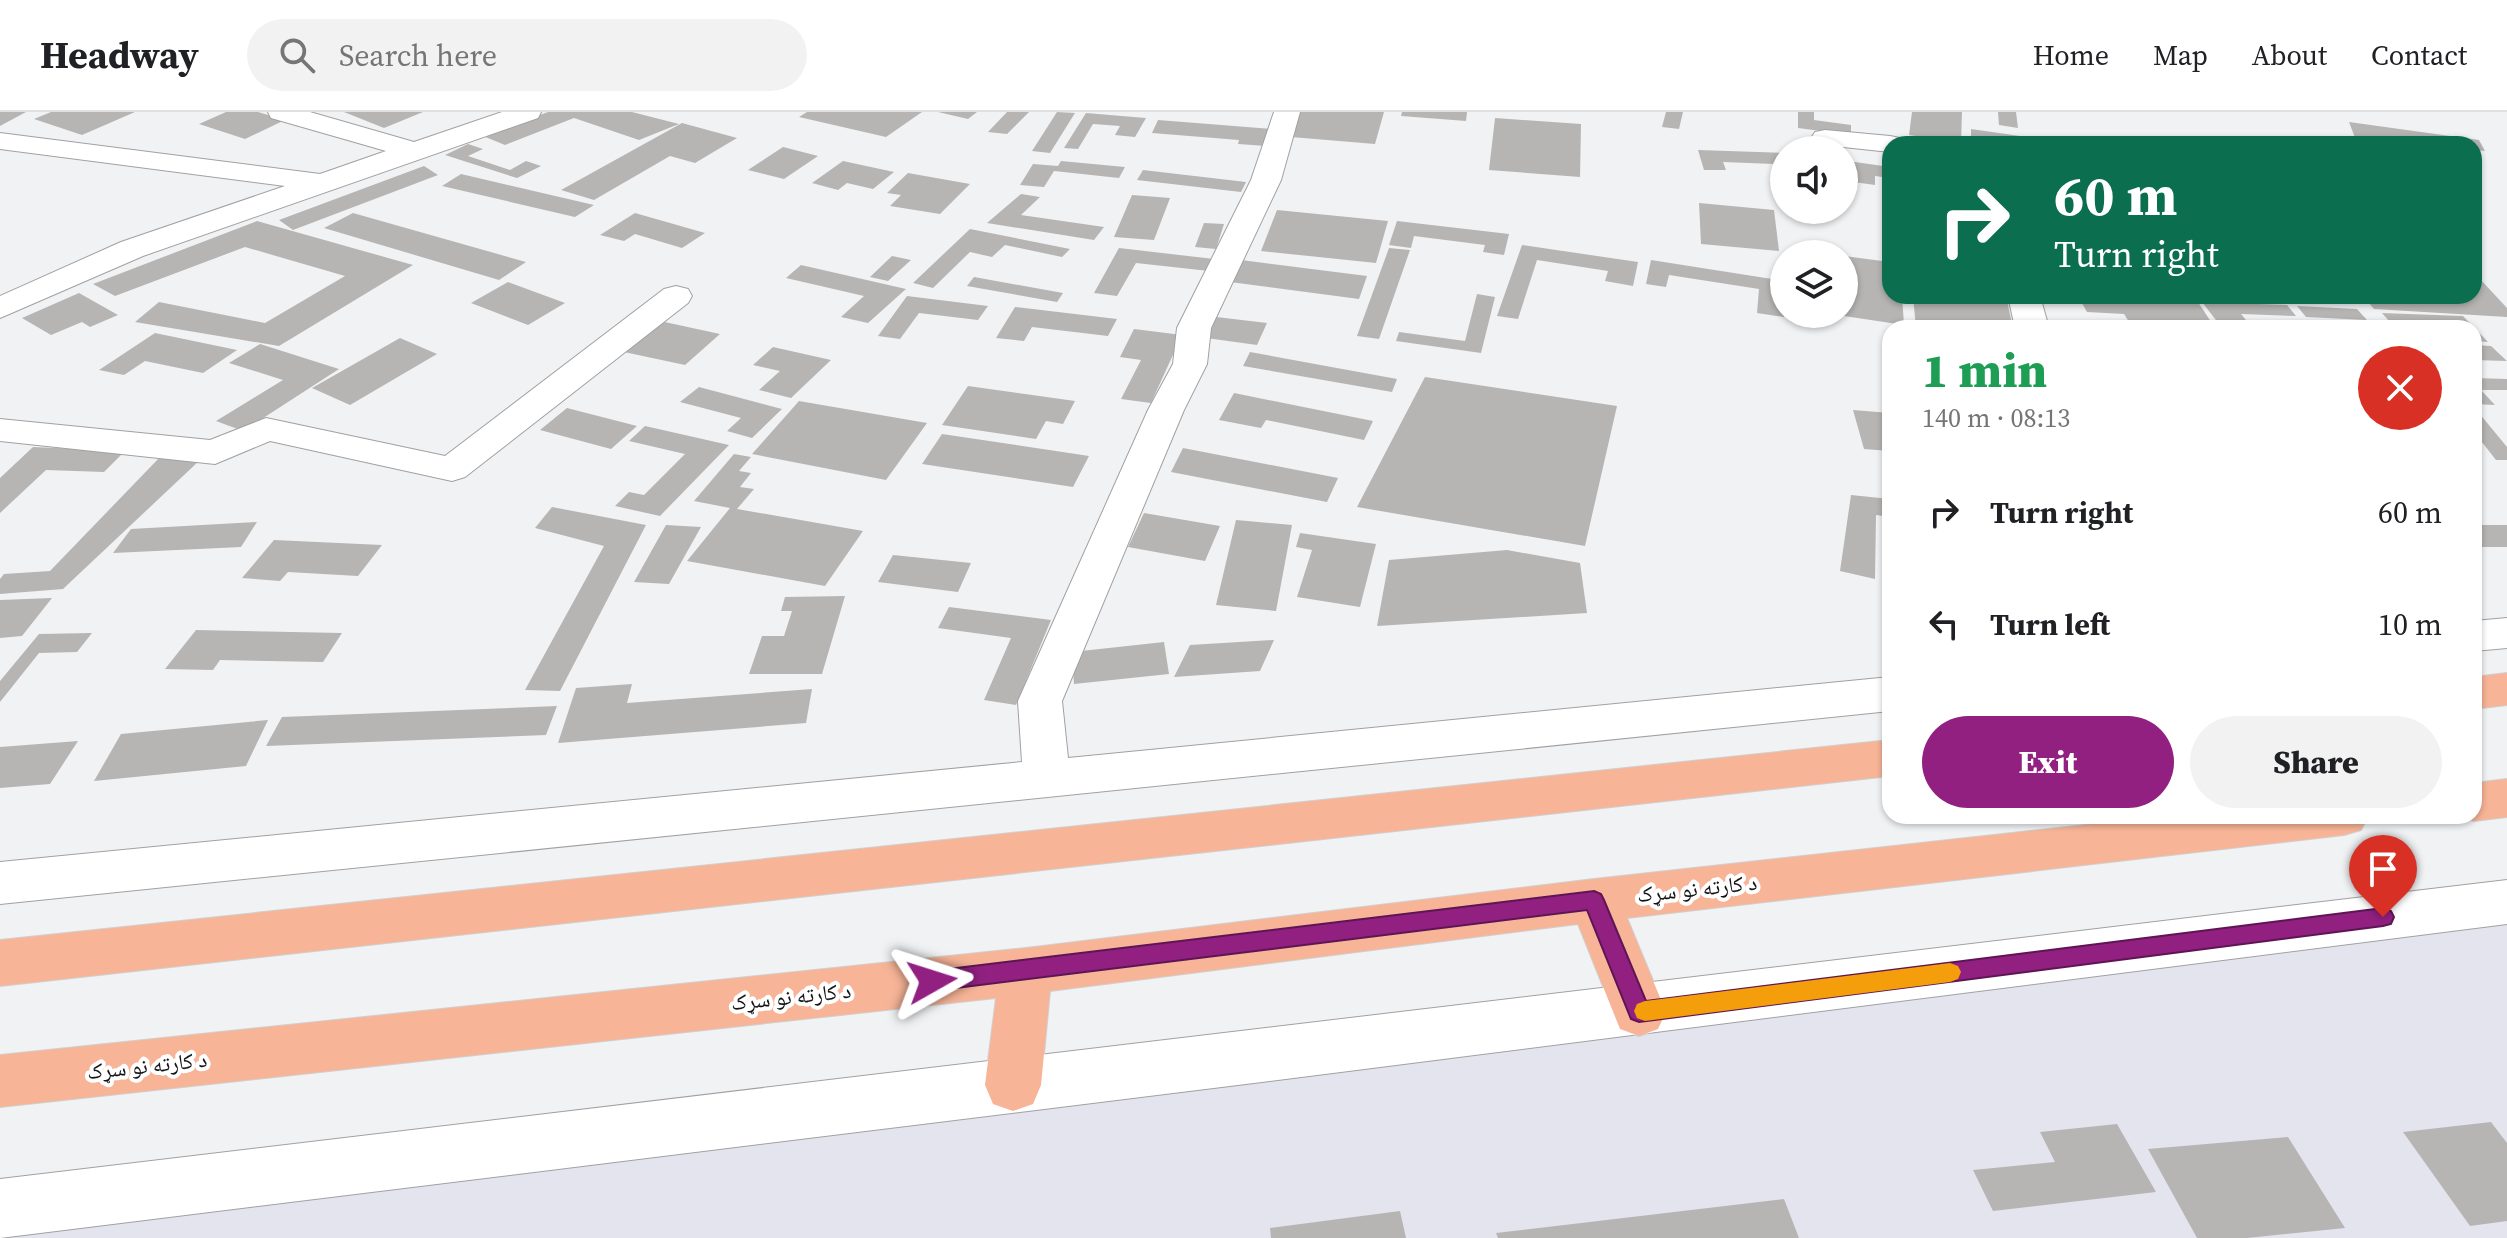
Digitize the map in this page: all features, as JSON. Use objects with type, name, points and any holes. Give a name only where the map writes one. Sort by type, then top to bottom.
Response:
[{"type":"highway","points":[[2482,692],[2507,689]]},
{"type":"highway","points":[[0,963],[1882,759]]},
{"type":"highway","points":[[2482,801],[2507,798]]},
{"type":"highway","name":"د کارته نو سړک","points":[[0,1081],[1026,971],[1594,900],[2273,824]]},
{"type":"highway","points":[[1594,900],[1639,1012]]},
{"type":"highway","points":[[1013,1085],[1026,971]]},
{"type":"street","points":[[281,112],[415,151]]},
{"type":"street","points":[[1047,778],[1040,701],[1166,410],[1190,364],[1194,328],[1266,180],[1287,112]]},
{"type":"street","points":[[0,308],[132,249],[415,151],[506,115]]},
{"type":"street","points":[[0,141],[321,183]]},
{"type":"street","points":[[1858,141],[1882,143]]},
{"type":"street","points":[[0,430],[215,452],[266,429],[452,469],[676,296]]},
{"type":"street","points":[[2482,635],[2507,633]]},
{"type":"street","points":[[0,883],[1882,695]]},
{"type":"street","points":[[0,1209],[1639,1012],[2507,902]]},
{"type":"shaded area","points":[[2507,902],[2507,1238],[0,1238],[0,1209]]},
{"type":"building","points":[[0,112],[26,112],[0,126]]},
{"type":"building","points":[[51,112],[135,112],[82,135],[34,119]]},
{"type":"building","points":[[226,112],[258,112],[285,120],[245,139],[199,124]]},
{"type":"building","points":[[344,112],[423,112],[384,128]]},
{"type":"building","points":[[548,112],[632,112],[679,124],[639,140],[574,118],[505,145],[483,136]]},
{"type":"building","points":[[807,112],[922,112],[886,137],[799,117]]},
{"type":"building","points":[[938,112],[977,112],[968,119]]},
{"type":"building","points":[[1007,112],[1029,112],[1007,134],[988,132]]},
{"type":"building","points":[[1057,112],[1075,113],[1050,153],[1032,151]]},
{"type":"building","points":[[1300,112],[1384,112],[1375,144],[1291,137]]},
{"type":"building","points":[[1402,112],[1467,112],[1466,121],[1401,116]]},
{"type":"building","points":[[1666,112],[1683,112],[1679,129],[1662,127]]},
{"type":"building","points":[[1798,112],[1814,112],[1814,120],[1851,125],[1851,135],[1798,128]]},
{"type":"building","points":[[1912,112],[1962,112],[1961,136],[1909,135]]},
{"type":"building","points":[[1998,112],[2016,112],[2018,128],[1999,125]]},
{"type":"building","points":[[1086,113],[1146,118],[1135,137],[1115,135],[1120,126],[1093,124],[1078,149],[1064,148]]},
{"type":"building","points":[[1495,118],[1581,124],[1580,177],[1489,170]]},
{"type":"building","points":[[1158,120],[1272,129],[1266,146],[1238,144],[1239,140],[1152,133]]},
{"type":"building","points":[[2349,122],[2450,136],[2354,136]]},
{"type":"building","points":[[682,123],[737,138],[695,163],[670,156],[594,200],[561,190]]},
{"type":"building","points":[[1971,129],[2020,136],[1971,136]]},
{"type":"building","points":[[468,144],[483,149],[468,156],[510,170],[526,161],[541,166],[517,178],[445,155]]},
{"type":"building","points":[[783,147],[818,156],[784,179],[748,170]]},
{"type":"building","points":[[1698,150],[1770,153],[1770,164],[1723,162],[1726,170],[1704,170]]},
{"type":"building","points":[[843,161],[894,172],[873,189],[847,183],[838,190],[812,183]]},
{"type":"building","points":[[1061,161],[1125,167],[1119,178],[1054,171],[1044,187],[1020,185],[1033,164],[1058,166]]},
{"type":"building","points":[[1858,162],[1882,166],[1882,177],[1875,176],[1875,185],[1858,183]]},
{"type":"building","points":[[424,166],[438,175],[293,230],[279,220]]},
{"type":"building","points":[[1143,170],[1246,182],[1241,192],[1137,180]]},
{"type":"building","points":[[908,173],[970,184],[940,214],[890,206],[901,195],[887,193]]},
{"type":"building","points":[[461,174],[594,205],[575,217],[442,186]]},
{"type":"building","points":[[1021,194],[1040,197],[1021,215],[1104,227],[1094,240],[987,223]]},
{"type":"building","points":[[1132,195],[1170,198],[1154,240],[1114,237]]},
{"type":"building","points":[[1699,203],[1770,210],[1770,224],[1776,224],[1778,240],[1770,240],[1770,250],[1701,244]]},
{"type":"building","points":[[1277,210],[1388,221],[1376,263],[1261,251]]},
{"type":"building","points":[[353,213],[526,262],[499,280],[324,228]]},
{"type":"building","points":[[635,213],[705,233],[682,248],[635,234],[624,241],[600,235]]},
{"type":"building","points":[[257,221],[413,265],[279,346],[135,322],[159,302],[265,323],[345,276],[245,247],[115,296],[93,284]]},
{"type":"building","points":[[1397,221],[1509,234],[1504,255],[1483,252],[1485,245],[1414,236],[1411,248],[1389,245]]},
{"type":"building","points":[[1204,223],[1224,224],[1216,249],[1195,247]]},
{"type":"building","points":[[970,229],[1070,249],[1062,257],[1005,245],[992,257],[970,252],[933,288],[913,283]]},
{"type":"building","points":[[1522,245],[1638,262],[1633,286],[1605,281],[1608,271],[1537,260],[1518,319],[1497,316]]},
{"type":"building","points":[[1119,248],[1214,259],[1209,271],[1136,263],[1117,296],[1094,293]]},
{"type":"building","points":[[1389,248],[1410,250],[1379,339],[1357,336]]},
{"type":"building","points":[[892,256],[911,260],[888,281],[870,277]]},
{"type":"building","points":[[1858,258],[1882,261],[1882,304],[1903,304],[1904,320],[1882,322],[1858,318]]},
{"type":"building","points":[[1241,260],[1367,276],[1359,299],[1230,282]]},
{"type":"building","points":[[1651,260],[1770,279],[1770,315],[1757,313],[1759,289],[1669,275],[1666,287],[1646,284]]},
{"type":"building","points":[[801,265],[906,289],[868,323],[841,317],[864,296],[786,278]]},
{"type":"building","points":[[974,277],[1063,293],[1057,302],[967,286]]},
{"type":"building","points":[[2482,281],[2507,308],[2507,317],[2374,309],[2370,304],[2482,304]]},
{"type":"building","points":[[508,282],[565,303],[528,325],[471,303]]},
{"type":"building","points":[[79,293],[118,315],[90,327],[82,322],[51,335],[22,318]]},
{"type":"building","points":[[1477,294],[1495,297],[1481,353],[1396,341],[1399,332],[1465,341]]},
{"type":"building","points":[[907,296],[988,306],[978,320],[919,313],[900,339],[878,336]]},
{"type":"building","points":[[1914,304],[2008,304],[2011,320],[1915,320]]},
{"type":"building","points":[[2082,304],[2199,304],[2210,320],[2128,320],[2124,314],[2087,312]]},
{"type":"building","points":[[2204,304],[2287,305],[2296,316],[2241,314],[2246,320],[2216,320]]},
{"type":"building","points":[[2297,306],[2357,309],[2367,320],[2306,317]]},
{"type":"building","points":[[1015,307],[1117,319],[1108,336],[1032,327],[1024,341],[996,338]]},
{"type":"building","points":[[2382,313],[2463,316],[2467,320],[2388,320]]},
{"type":"building","points":[[1208,316],[1267,323],[1257,345],[1199,337]]},
{"type":"building","points":[[660,321],[720,334],[685,365],[624,352]]},
{"type":"building","points":[[1134,329],[1182,335],[1151,403],[1121,399],[1141,360],[1120,357]]},
{"type":"building","points":[[155,333],[237,350],[203,373],[145,361],[124,375],[99,370]]},
{"type":"building","points":[[400,338],[437,354],[350,405],[312,388]]},
{"type":"building","points":[[260,344],[339,369],[243,431],[216,421],[283,380],[229,363]]},
{"type":"building","points":[[2482,345],[2491,346],[2507,361],[2482,360]]},
{"type":"building","points":[[773,347],[831,360],[791,398],[759,390],[780,371],[753,365]]},
{"type":"building","points":[[1250,352],[1397,379],[1392,392],[1243,366]]},
{"type":"building","points":[[1425,377],[1617,406],[1585,546],[1357,507]]},
{"type":"building","points":[[2482,378],[2507,379],[2507,390],[2482,390]]},
{"type":"building","points":[[968,386],[1075,401],[1063,424],[1046,421],[1036,439],[942,425]]},
{"type":"building","points":[[699,387],[782,409],[752,438],[727,431],[741,418],[680,402]]},
{"type":"building","points":[[2482,391],[2495,405],[2482,404]]},
{"type":"building","points":[[1234,393],[1373,421],[1364,440],[1266,420],[1261,428],[1219,420]]},
{"type":"building","points":[[799,401],[927,423],[886,480],[752,454]]},
{"type":"building","points":[[567,408],[637,426],[611,449],[540,430]]},
{"type":"building","points":[[1853,410],[1882,412],[1882,450],[1864,449]]},
{"type":"building","points":[[2482,417],[2507,447],[2507,460],[2496,460],[2482,442]]},
{"type":"building","points":[[645,426],[729,445],[660,516],[615,506],[629,492],[644,495],[685,454],[629,441]]},
{"type":"building","points":[[942,434],[1089,456],[1073,487],[922,464]]},
{"type":"building","points":[[33,447],[125,451],[104,472],[46,470],[0,513],[0,478]]},
{"type":"building","points":[[1183,448],[1338,478],[1327,502],[1171,472]]},
{"type":"building","points":[[734,454],[751,457],[739,471],[751,473],[740,487],[754,489],[737,509],[863,531],[825,586],[687,561],[730,508],[694,501]]},
{"type":"building","points":[[161,456],[200,460],[63,589],[0,594],[0,579],[4,574],[50,571]]},
{"type":"building","points":[[1851,495],[1882,498],[1882,516],[1876,515],[1875,579],[1840,571]]},
{"type":"building","points":[[552,507],[646,525],[560,691],[525,690],[604,546],[535,528]]},
{"type":"building","points":[[1144,513],[1220,526],[1205,561],[1128,547]]},
{"type":"building","points":[[1236,520],[1292,525],[1276,611],[1216,605]]},
{"type":"building","points":[[257,522],[241,547],[113,553],[131,529]]},
{"type":"building","points":[[666,525],[701,527],[669,584],[634,582]]},
{"type":"building","points":[[2482,525],[2507,525],[2507,547],[2482,547]]},
{"type":"building","points":[[1300,533],[1376,544],[1360,607],[1297,597],[1312,550],[1296,547]]},
{"type":"building","points":[[274,540],[382,545],[358,576],[288,572],[280,581],[242,578]]},
{"type":"building","points":[[1507,550],[1580,563],[1587,613],[1377,626],[1389,560]]},
{"type":"building","points":[[893,555],[971,563],[958,592],[878,582]]},
{"type":"building","points":[[845,596],[822,674],[749,674],[762,636],[784,636],[792,611],[781,611],[785,597]]},
{"type":"building","points":[[52,598],[22,636],[0,638],[0,600]]},
{"type":"building","points":[[949,607],[1051,620],[1016,705],[984,700],[1011,638],[938,628]]},
{"type":"building","points":[[196,630],[342,633],[323,662],[220,660],[213,670],[165,669]]},
{"type":"building","points":[[92,633],[77,652],[39,653],[0,702],[0,681],[39,634]]},
{"type":"building","points":[[1274,640],[1260,671],[1174,677],[1190,645]]},
{"type":"building","points":[[1164,642],[1169,674],[1074,684],[1072,652]]},
{"type":"building","points":[[632,684],[627,703],[812,689],[806,723],[558,743],[576,688]]},
{"type":"building","points":[[557,706],[546,735],[266,746],[282,717]]},
{"type":"building","points":[[268,720],[246,766],[94,781],[121,734]]},
{"type":"building","points":[[78,741],[50,784],[0,788],[0,747]]},
{"type":"building","points":[[2491,1122],[2507,1143],[2507,1221],[2470,1226],[2403,1132]]},
{"type":"building","points":[[2117,1124],[2156,1192],[1993,1211],[1973,1170],[2055,1162],[2040,1132]]},
{"type":"building","points":[[2288,1137],[2345,1228],[2247,1238],[2197,1238],[2148,1149]]},
{"type":"building","points":[[1784,1199],[1799,1238],[1498,1238],[1496,1233]]},
{"type":"building","points":[[1400,1211],[1406,1238],[1271,1238],[1270,1228]]},
{"type":"slow traffic","points":[[1645,1011],[1950,972]]},
{"type":"route","points":[[932,981],[1594,900],[1639,1012],[2383,917]]}]
